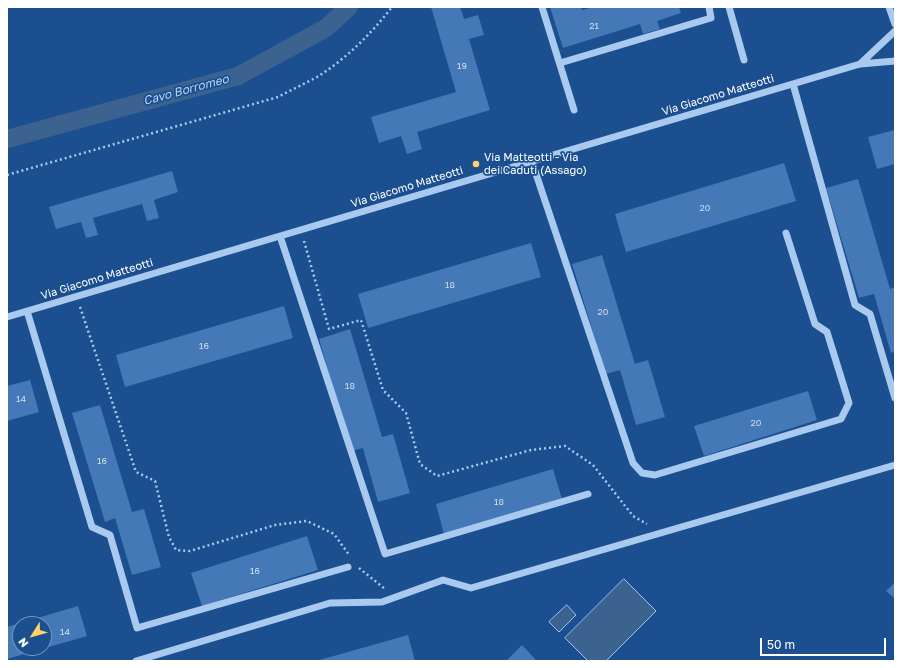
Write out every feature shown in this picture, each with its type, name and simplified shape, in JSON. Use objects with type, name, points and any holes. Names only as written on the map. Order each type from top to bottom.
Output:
[{"type":"street","points":[[542,7],[574,110]]},
{"type":"street","points":[[560,63],[711,18],[710,7]]},
{"type":"street","points":[[729,7],[744,60]]},
{"type":"street","points":[[889,7],[895,24]]},
{"type":"street","name":"Via Giacomo Matteotti","points":[[860,64],[895,31]]},
{"type":"street","name":"Via Giacomo Matteotti","points":[[7,317],[860,64],[895,61]]},
{"type":"street","points":[[793,84],[855,305],[870,314],[895,398]]},
{"type":"street","points":[[532,162],[633,463],[642,473],[655,475],[841,419],[849,403],[827,332],[815,324],[786,233]]},
{"type":"street","points":[[280,236],[385,554],[588,494]]},
{"type":"street","points":[[27,311],[92,527],[110,535],[137,628],[348,567]]},
{"type":"street","points":[[136,661],[330,603],[382,602],[443,580],[471,588],[895,465]]},
{"type":"path","points":[[7,174],[278,97],[317,77],[348,54],[379,23],[392,7]]},
{"type":"path","points":[[301,230],[329,329],[361,320],[384,390],[406,413],[420,464],[436,476],[531,450],[565,446],[593,465],[633,516],[661,533]]},
{"type":"path","points":[[77,296],[136,472],[155,481],[169,537],[176,550],[190,552],[275,525],[307,521],[334,534],[351,557]]},
{"type":"path","points":[[355,563],[383,589],[402,595]]},
{"type":"water","points":[[624,579],[656,611],[606,661],[588,661],[565,638]]},
{"type":"water","points":[[567,605],[576,615],[559,632],[549,622]]},
{"type":"building","points":[[431,7],[460,7],[464,19],[478,15],[484,35],[469,39],[490,110],[417,132],[422,149],[407,154],[401,136],[379,143],[371,117],[456,92]]},
{"type":"building","points":[[550,7],[581,7],[582,10],[593,7],[679,7],[681,13],[657,21],[660,29],[643,34],[640,24],[563,48]]},
{"type":"building","points":[[895,130],[895,164],[877,169],[868,137]]},
{"type":"building","points":[[784,163],[796,201],[626,252],[615,214]]},
{"type":"building","points":[[172,171],[178,192],[154,200],[159,218],[147,221],[142,204],[93,218],[98,235],[86,238],[81,222],[56,229],[49,207]]},
{"type":"building","points":[[858,179],[890,289],[895,287],[895,351],[891,353],[874,294],[859,298],[826,188]]},
{"type":"building","points":[[531,243],[541,277],[368,328],[358,294]]},
{"type":"building","points":[[602,255],[635,364],[648,360],[665,417],[636,425],[620,370],[606,374],[572,264]]},
{"type":"building","points":[[284,306],[293,338],[125,387],[116,355]]},
{"type":"building","points":[[350,329],[382,437],[393,434],[410,493],[378,502],[363,448],[351,451],[319,339]]},
{"type":"building","points":[[30,380],[39,412],[7,421],[7,386]]},
{"type":"building","points":[[808,391],[817,420],[704,456],[694,426]]},
{"type":"building","points":[[100,405],[132,512],[144,509],[161,567],[132,575],[115,518],[105,522],[72,413]]},
{"type":"building","points":[[553,469],[562,499],[444,534],[436,504]]},
{"type":"building","points":[[307,536],[318,570],[202,606],[191,573]]},
{"type":"building","points":[[895,582],[895,599],[886,591]]},
{"type":"building","points":[[78,606],[87,636],[52,646],[52,616],[44,616]]},
{"type":"building","points":[[12,626],[12,656],[17,656],[7,659],[7,627]]},
{"type":"building","points":[[408,635],[415,661],[316,661]]},
{"type":"building","points":[[522,645],[537,661],[506,661]]},
{"type":"waterway","name":"Cavo Borromeo","points":[[7,139],[238,76],[326,28],[349,7]]},
{"type":"place","name":"Via Matteotti - Via dei Caduti (Assago)","points":[[476,164]]}]
